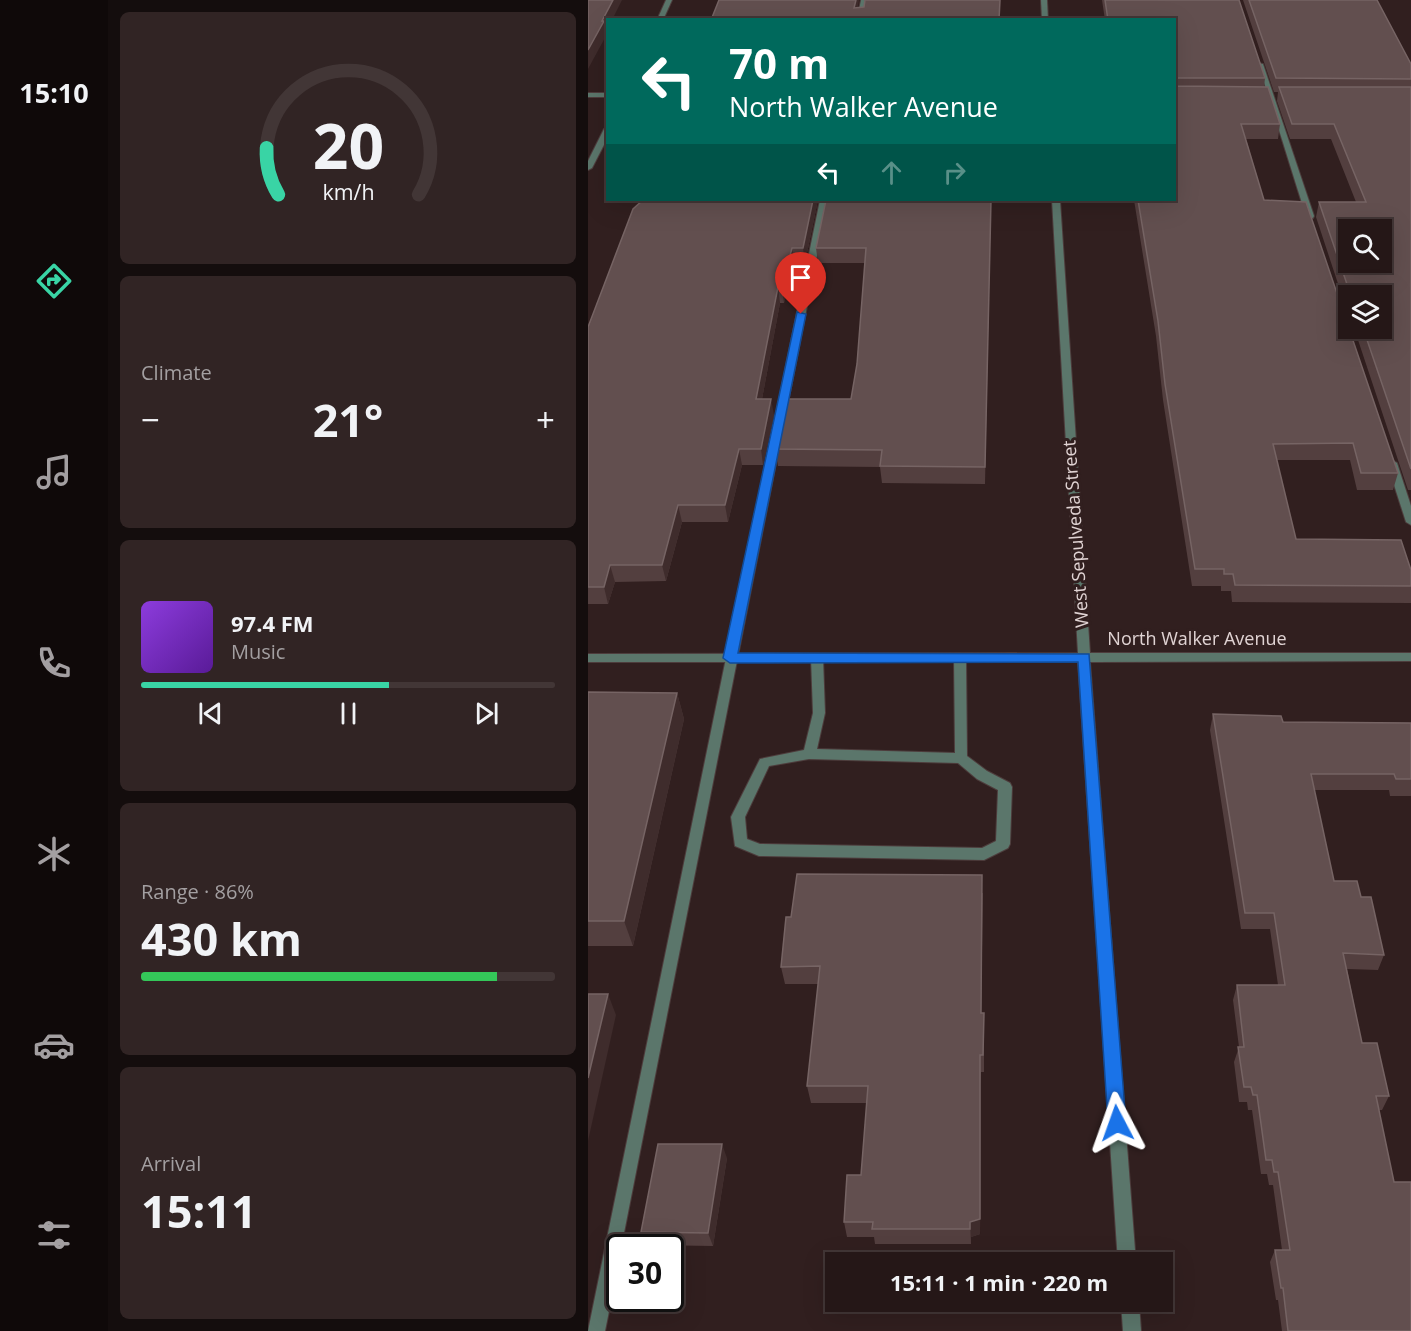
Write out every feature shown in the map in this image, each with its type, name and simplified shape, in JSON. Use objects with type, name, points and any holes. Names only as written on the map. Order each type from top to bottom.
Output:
[{"type":"street","points":[[661,18],[669,0]]},
{"type":"street","points":[[860,18],[864,0]]},
{"type":"street","points":[[1044,0],[1045,18]]},
{"type":"street","points":[[1256,54],[1315,231]]},
{"type":"street","points":[[588,95],[606,95]]},
{"type":"street","points":[[1260,96],[1282,97]]},
{"type":"street","points":[[588,168],[606,133]]},
{"type":"street","points":[[596,1331],[824,201]]},
{"type":"street","name":"West Sepulveda Street","points":[[1056,201],[1084,657],[1126,1252]]},
{"type":"street","points":[[1389,455],[1411,522]]},
{"type":"street","name":"North Walker Avenue","points":[[588,658],[1411,657]]},
{"type":"street","points":[[809,754],[819,713],[817,658]]},
{"type":"street","points":[[960,658],[960,758]]},
{"type":"street","points":[[809,754],[960,758],[982,775],[1005,787],[1003,844],[984,854],[759,850],[740,842],[738,817],[765,762],[809,754]]},
{"type":"street","points":[[1131,1312],[1132,1331]]},
{"type":"building","points":[[588,0],[613,0],[588,50]]},
{"type":"building","points":[[719,0],[856,0],[854,8],[864,7],[865,0],[1000,0],[999,18],[712,18]]},
{"type":"building","points":[[1105,0],[1239,0],[1265,78],[1176,78],[1176,18],[1108,18]]},
{"type":"building","points":[[1249,0],[1377,0],[1411,64],[1411,79],[1276,78]]},
{"type":"building","points":[[1176,86],[1268,87],[1280,124],[1241,124],[1264,200],[1306,202],[1338,296],[1338,339],[1353,339],[1398,473],[1361,473],[1353,443],[1273,444],[1296,539],[1401,540],[1411,570],[1411,586],[1235,585],[1233,574],[1224,574],[1224,569],[1195,569],[1165,384],[1158,321],[1138,201],[1176,201]]},
{"type":"building","points":[[1279,87],[1411,87],[1411,469],[1367,339],[1392,339],[1392,285],[1347,285],[1343,273],[1392,273],[1392,219],[1338,219],[1338,258],[1319,202],[1366,202],[1334,124],[1292,124]]},
{"type":"building","points":[[642,201],[813,201],[803,248],[792,248],[782,287],[778,287],[756,399],[771,399],[761,449],[739,449],[725,505],[678,505],[662,565],[610,565],[604,587],[588,587],[588,327],[633,209]]},
{"type":"building","points":[[826,201],[991,201],[985,467],[880,466],[882,450],[775,449],[786,399],[851,399],[857,364],[866,248],[816,248]]},
{"type":"building","points":[[588,692],[677,693],[624,921],[588,921]]},
{"type":"building","points":[[1213,714],[1281,716],[1283,722],[1411,723],[1411,779],[1396,779],[1394,774],[1311,774],[1334,881],[1357,881],[1361,897],[1371,897],[1384,955],[1343,953],[1362,1043],[1377,1043],[1389,1096],[1376,1096],[1394,1182],[1411,1182],[1411,1331],[1288,1331],[1283,1288],[1281,1288],[1275,1250],[1290,1250],[1278,1172],[1274,1172],[1272,1160],[1266,1160],[1257,1095],[1253,1095],[1251,1087],[1244,1087],[1238,1047],[1244,1047],[1237,985],[1285,985],[1274,913],[1245,913]]},
{"type":"building","points":[[797,874],[982,875],[981,1013],[984,1013],[983,1055],[980,1055],[980,1219],[970,1222],[970,1229],[872,1229],[873,1222],[844,1222],[847,1175],[861,1175],[868,1086],[807,1086],[820,966],[781,967],[786,917],[791,917]]},
{"type":"building","points":[[588,994],[608,994],[588,1078]]},
{"type":"building","points":[[658,1144],[722,1144],[708,1233],[641,1232]]},
{"type":"route","points":[[801,314],[730,658],[1084,657],[1117,1123]]}]
